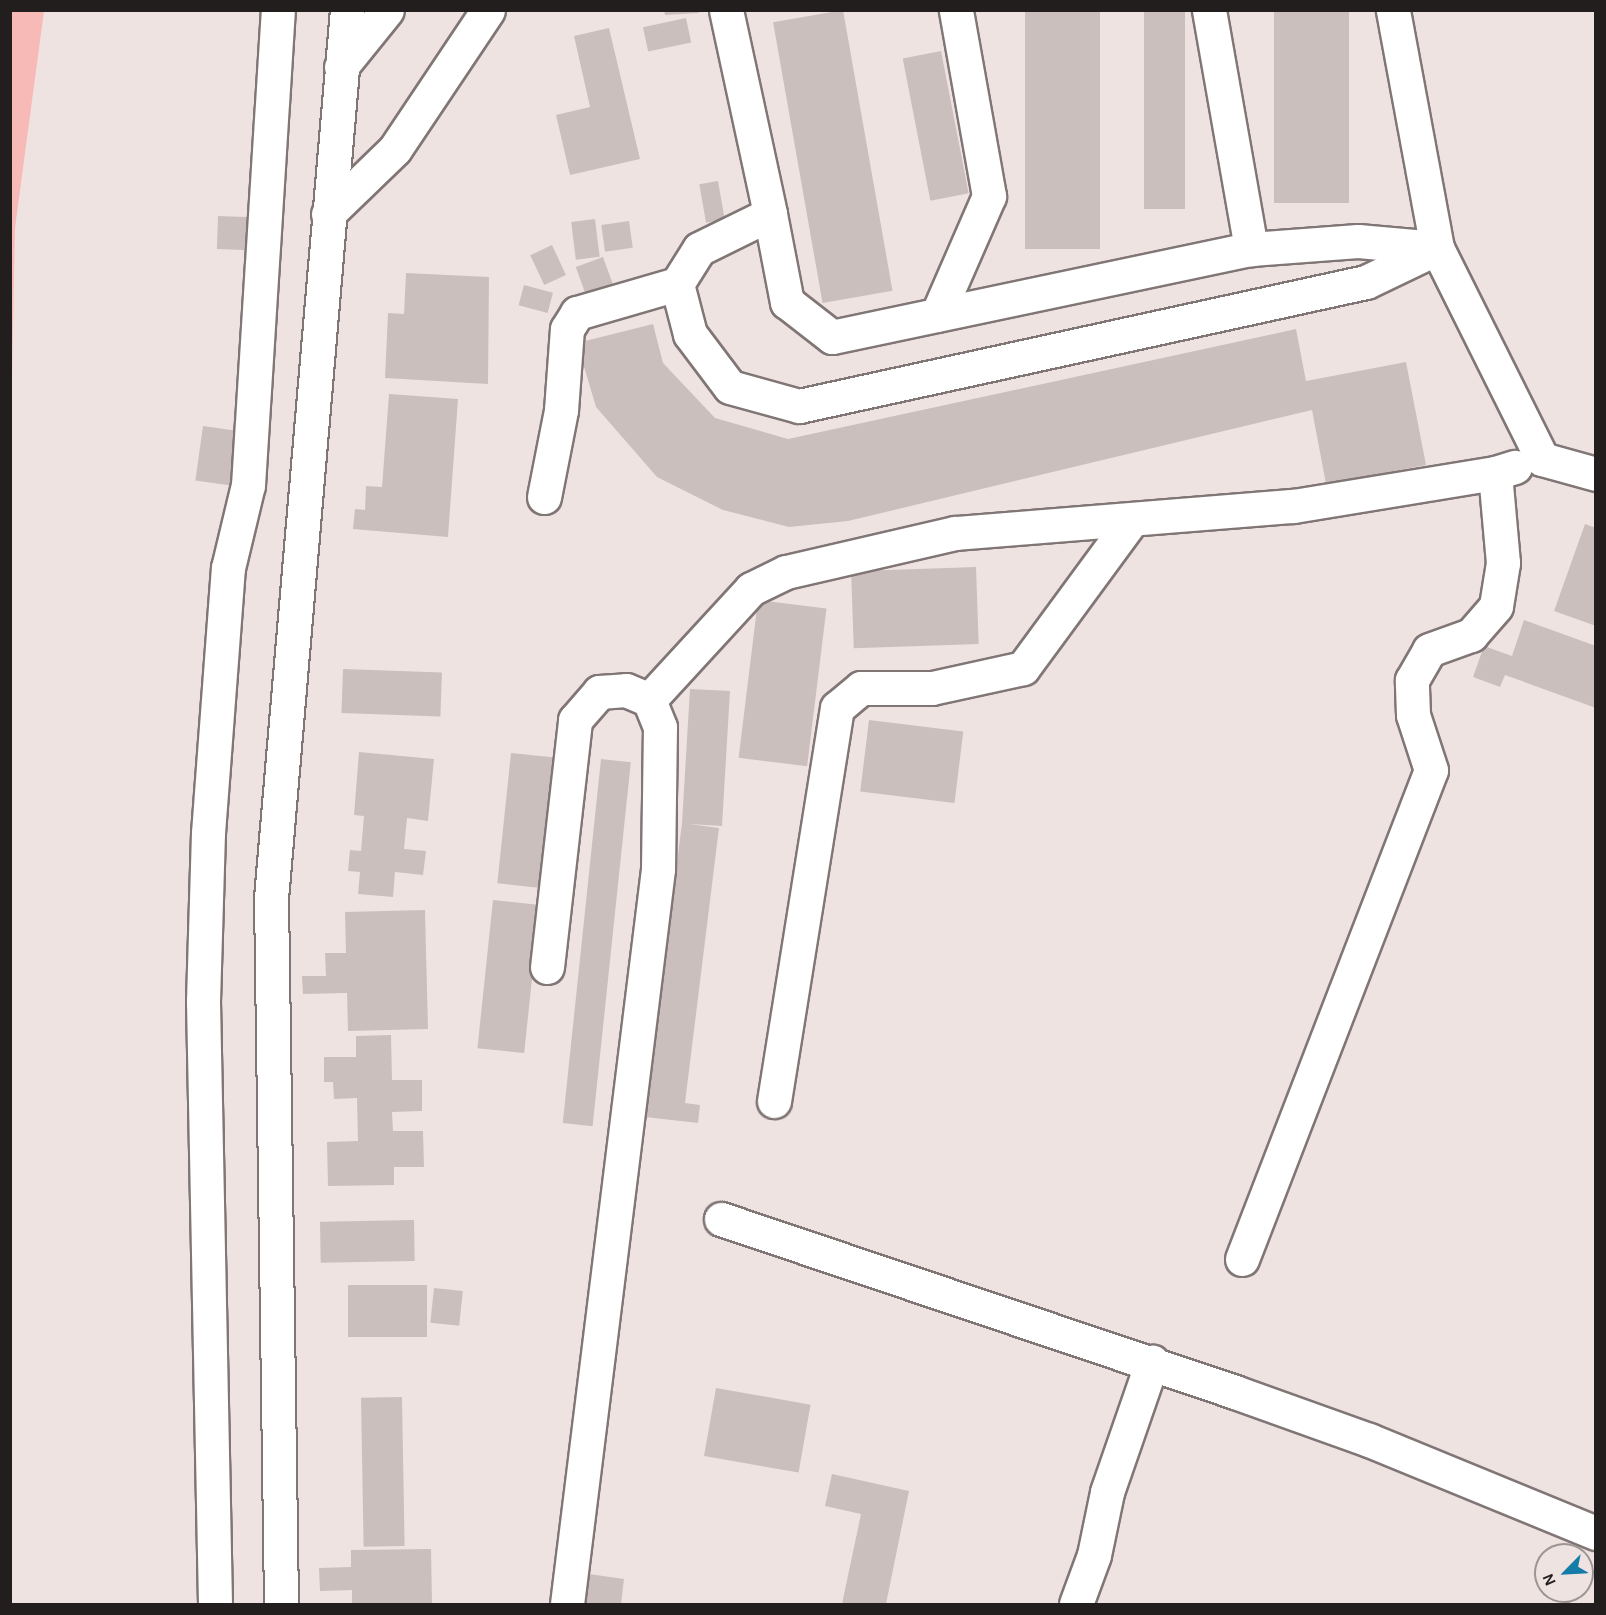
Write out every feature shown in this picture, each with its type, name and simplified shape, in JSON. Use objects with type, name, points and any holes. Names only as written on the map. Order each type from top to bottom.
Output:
[{"type":"street","points":[[215,1605],[203,1001],[208,833],[228,568],[248,485],[278,10]]},
{"type":"street","points":[[281,1605],[271,898],[347,10]]},
{"type":"street","points":[[341,67],[387,10]]},
{"type":"street","points":[[328,214],[395,149],[488,10]]},
{"type":"street","points":[[726,10],[787,302],[832,336],[1251,249],[1358,241],[1437,249]]},
{"type":"street","points":[[937,315],[989,196],[956,10]]},
{"type":"street","points":[[1209,10],[1251,249]]},
{"type":"street","points":[[1393,10],[1437,249],[1542,459]]},
{"type":"street","points":[[544,497],[561,410],[567,329],[578,313],[677,284],[699,249],[770,214]]},
{"type":"street","points":[[677,284],[690,334],[730,387],[799,406],[1366,282],[1437,249]]},
{"type":"street","points":[[650,700],[751,589],[786,572],[955,533],[1131,521],[1293,506],[1495,473],[1542,459],[1596,474]]},
{"type":"street","points":[[1242,1259],[1431,770],[1413,715],[1412,680],[1429,650],[1471,635],[1496,606],[1503,563],[1495,473]]},
{"type":"street","points":[[774,1101],[837,708],[861,688],[932,688],[1023,668],[1131,521]]},
{"type":"street","points":[[547,967],[575,720],[599,692],[626,690],[650,700],[660,727],[658,869],[567,1605]]},
{"type":"street","points":[[721,1219],[1152,1362],[1369,1440],[1596,1533]]},
{"type":"street","points":[[1076,1605],[1094,1555],[1107,1492],[1152,1362]]},
{"type":"shaded area","points":[[11,10],[44,11],[15,228],[11,428]]},
{"type":"building","points":[[664,10],[699,10],[699,13],[665,15]]},
{"type":"building","points":[[843,10],[892,291],[823,303],[773,22]]},
{"type":"building","points":[[1025,10],[1100,10],[1100,249],[1025,249]]},
{"type":"building","points":[[1144,10],[1185,10],[1185,209],[1144,209]]},
{"type":"building","points":[[1274,10],[1349,10],[1349,203],[1274,203]]},
{"type":"building","points":[[686,18],[691,42],[648,52],[643,27]]},
{"type":"building","points":[[609,28],[640,159],[570,175],[556,115],[590,107],[574,36]]},
{"type":"building","points":[[941,51],[969,193],[930,201],[903,58]]},
{"type":"building","points":[[718,181],[725,219],[706,223],[699,184]]},
{"type":"building","points":[[218,216],[253,217],[252,250],[217,249]]},
{"type":"building","points":[[595,219],[600,257],[576,260],[571,222]]},
{"type":"building","points":[[629,221],[633,248],[605,252],[601,225]]},
{"type":"building","points":[[552,245],[566,275],[544,285],[530,255]]},
{"type":"building","points":[[603,257],[613,284],[586,294],[576,267]]},
{"type":"building","points":[[406,273],[489,277],[488,384],[385,378],[388,313],[404,314]]},
{"type":"building","points":[[524,285],[553,293],[548,313],[519,305]]},
{"type":"building","points":[[653,324],[663,363],[715,418],[788,439],[1296,329],[1306,381],[1406,362],[1426,465],[1326,484],[1312,410],[848,521],[789,527],[723,510],[657,477],[596,407],[577,343]]},
{"type":"building","points":[[389,394],[458,399],[448,537],[353,529],[355,509],[365,510],[366,486],[382,487]]},
{"type":"building","points":[[203,426],[244,432],[236,486],[195,480]]},
{"type":"building","points":[[1585,524],[1596,528],[1596,626],[1554,611]]},
{"type":"building","points":[[976,567],[979,644],[854,648],[851,571]]},
{"type":"building","points":[[758,600],[826,608],[807,766],[739,758]]},
{"type":"building","points":[[1524,620],[1596,646],[1596,708],[1505,675],[1500,687],[1473,677],[1484,646],[1512,656]]},
{"type":"building","points":[[343,669],[442,672],[440,716],[341,713]]},
{"type":"building","points":[[690,689],[730,691],[722,826],[689,824],[719,828],[685,1103],[700,1105],[698,1123],[645,1117],[682,823]]},
{"type":"building","points":[[869,720],[963,732],[955,803],[860,791]]},
{"type":"building","points":[[359,752],[434,759],[428,821],[407,818],[404,849],[426,851],[423,875],[395,872],[393,897],[358,894],[360,872],[348,871],[350,850],[361,851],[364,816],[354,815]]},
{"type":"building","points":[[511,753],[555,758],[541,888],[497,883]]},
{"type":"building","points":[[601,759],[631,762],[593,1126],[563,1123]]},
{"type":"building","points":[[493,900],[540,905],[524,1053],[477,1048]]},
{"type":"building","points":[[425,910],[428,1029],[348,1031],[347,993],[303,994],[302,976],[326,976],[325,953],[346,953],[345,912]]},
{"type":"building","points":[[391,1035],[392,1080],[422,1080],[422,1111],[392,1112],[393,1131],[423,1131],[424,1167],[394,1167],[394,1185],[328,1186],[327,1142],[358,1141],[357,1098],[334,1099],[333,1082],[324,1082],[324,1057],[356,1057],[356,1036]]},
{"type":"building","points":[[414,1220],[415,1261],[321,1263],[320,1222]]},
{"type":"building","points":[[348,1285],[427,1285],[427,1337],[348,1337]]},
{"type":"building","points":[[434,1288],[463,1291],[459,1326],[430,1323]]},
{"type":"building","points":[[716,1388],[811,1405],[799,1473],[704,1456]]},
{"type":"building","points":[[402,1397],[405,1546],[364,1547],[361,1398]]},
{"type":"building","points":[[832,1474],[909,1491],[886,1604],[842,1604],[861,1514],[825,1506]]},
{"type":"building","points":[[431,1549],[432,1604],[352,1604],[352,1590],[320,1591],[319,1568],[351,1567],[351,1550]]},
{"type":"building","points":[[589,1574],[624,1579],[621,1604],[585,1604]]}]
